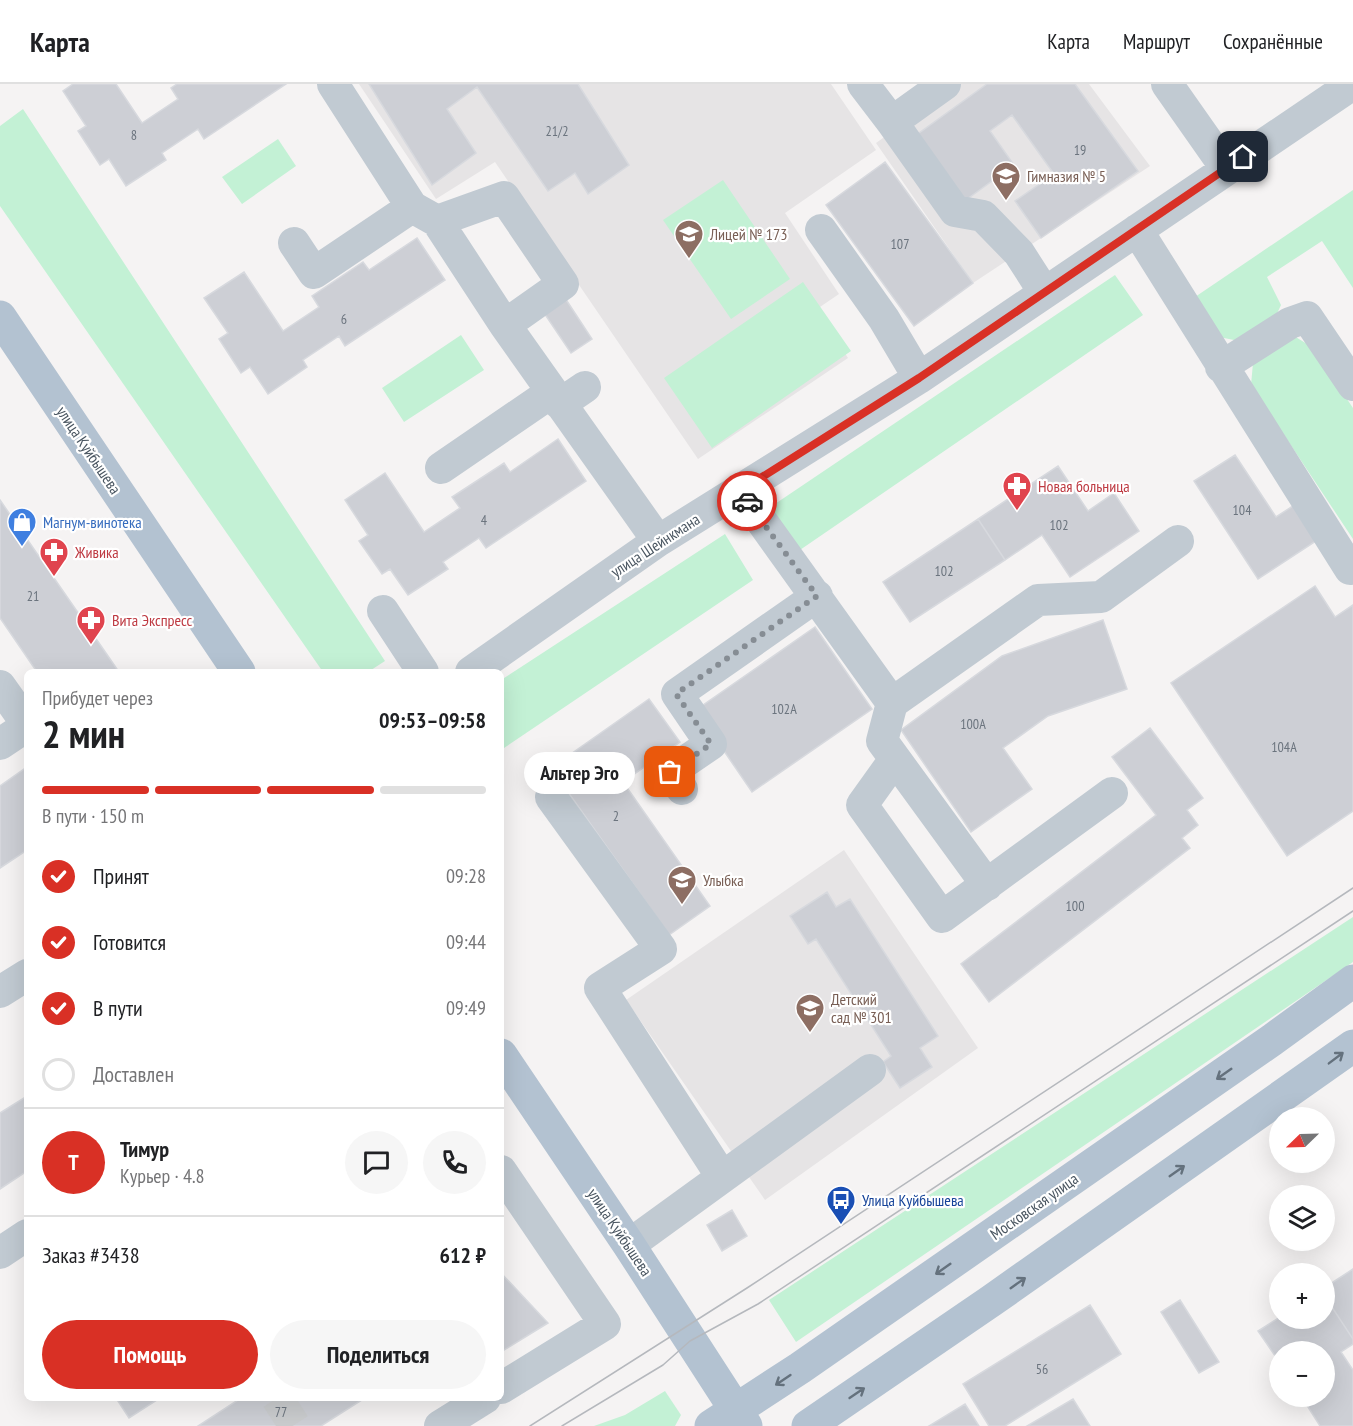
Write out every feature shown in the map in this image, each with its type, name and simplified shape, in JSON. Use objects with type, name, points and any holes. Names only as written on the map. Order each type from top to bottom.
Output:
[{"type":"main road","name":"улица Куйбышева","points":[[0,317],[237,669]]},
{"type":"main road","name":"Московская улица","points":[[731,1421],[1353,981]]},
{"type":"main road","points":[[808,1426],[1029,1275],[1353,1046]]},
{"type":"main road","name":"улица Куйбышева","points":[[505,1070],[629,1245],[731,1421]]},
{"type":"street","points":[[333,84],[505,325],[566,394],[658,541]]},
{"type":"street","points":[[863,84],[955,211],[983,216],[1019,253],[1044,292]]},
{"type":"street","points":[[892,122],[945,84]]},
{"type":"street","points":[[1167,84],[1226,168]]},
{"type":"street","name":"улица Шейнкмана","points":[[475,669],[658,541],[919,378],[1353,84]]},
{"type":"street","points":[[294,243],[314,273],[424,214],[504,197],[563,284],[505,325]]},
{"type":"street","points":[[1137,230],[1350,569]]},
{"type":"street","points":[[821,231],[884,320],[919,378]]},
{"type":"street","points":[[1221,367],[1290,322],[1306,317],[1353,385]]},
{"type":"street","points":[[441,468],[566,394]]},
{"type":"street","points":[[740,491],[892,703]]},
{"type":"street","points":[[987,885],[882,741],[892,703],[1038,600],[1101,597],[1178,541]]},
{"type":"street","points":[[682,789],[670,772],[711,744],[676,694],[817,596]]},
{"type":"street","points":[[382,611],[421,669]]},
{"type":"street","points":[[0,686],[18,738]]},
{"type":"street","points":[[895,759],[862,805],[942,917],[1112,794]]},
{"type":"street","points":[[551,797],[660,949],[600,988],[722,1177]]},
{"type":"street","points":[[0,992],[24,977]]},
{"type":"street","points":[[629,1245],[870,1070]]},
{"type":"street","points":[[504,1175],[605,1324],[504,1386]]},
{"type":"street","points":[[0,1253],[24,1237]]},
{"type":"street","points":[[440,1426],[480,1401]]},
{"type":"shaded area","name":"Лицей № 173","points":[[359,84],[831,84],[876,150],[785,213],[839,294],[817,309],[848,358],[698,459],[495,162],[436,199]]},
{"type":"shaded area","name":"Гимназия № 5","points":[[958,84],[1089,84],[1150,166],[973,283],[876,143]]},
{"type":"shaded area","name":"Детский сад № 301","points":[[844,850],[978,1048],[765,1200],[626,1000]]},
{"type":"green space","points":[[23,109],[385,661],[373,669],[321,669],[0,206],[0,126]]},
{"type":"green space","points":[[278,139],[296,166],[242,204],[222,177]]},
{"type":"green space","points":[[723,180],[790,279],[731,319],[663,220]]},
{"type":"green space","points":[[1353,190],[1353,288],[1322,241],[1267,277],[1281,305],[1274,320],[1239,341],[1219,337],[1195,297]]},
{"type":"green space","points":[[1115,275],[1143,315],[797,552],[766,510]]},
{"type":"green space","points":[[803,282],[851,351],[712,448],[664,378]]},
{"type":"green space","points":[[461,335],[484,370],[404,422],[382,388]]},
{"type":"green space","points":[[1294,336],[1312,347],[1353,408],[1353,539],[1251,385],[1253,363]]},
{"type":"green space","points":[[725,534],[753,580],[504,748],[504,678]]},
{"type":"green space","points":[[1353,917],[1353,962],[796,1342],[769,1300]]},
{"type":"green space","points":[[665,1391],[681,1415],[675,1426],[594,1426],[625,1415]]},
{"type":"building","points":[[73,84],[116,84],[142,123],[178,99],[171,88],[177,84],[286,84],[204,139],[198,129],[162,153],[166,160],[126,186],[109,159],[100,165],[78,131],[86,126],[63,91]]},
{"type":"building","points":[[369,84],[578,84],[629,165],[588,194],[575,173],[548,191],[477,87],[447,109],[476,153],[432,185]]},
{"type":"building","points":[[987,84],[1075,84],[1138,171],[1041,238],[1015,201],[1054,174],[1012,115],[990,131],[1014,165],[963,202],[915,136]]},
{"type":"building","points":[[885,162],[973,283],[914,326],[826,205]]},
{"type":"building","points":[[417,238],[445,280],[345,346],[339,336],[303,360],[307,367],[268,394],[250,367],[241,373],[219,339],[228,333],[204,298],[244,272],[283,331],[319,307],[312,296],[363,262],[369,270]]},
{"type":"building","points":[[565,298],[592,339],[571,353],[544,313]]},
{"type":"building","points":[[558,439],[586,481],[486,548],[479,538],[443,562],[448,569],[408,595],[390,569],[382,574],[359,541],[368,535],[345,500],[385,473],[424,532],[460,508],[452,497],[504,463],[510,472]]},
{"type":"building","points":[[1235,455],[1276,517],[1299,502],[1322,537],[1258,579],[1194,481]]},
{"type":"building","points":[[1058,466],[1088,511],[1114,493],[1139,531],[1070,577],[1042,535],[1005,560],[978,519]]},
{"type":"building","points":[[0,500],[117,669],[35,669],[0,618]]},
{"type":"building","points":[[978,519],[1005,560],[910,622],[883,582]]},
{"type":"building","points":[[1315,586],[1335,617],[1353,605],[1353,811],[1287,856],[1171,683]]},
{"type":"building","points":[[1103,620],[1127,689],[1048,716],[1003,748],[1032,789],[971,832],[901,730],[1002,656]]},
{"type":"building","points":[[815,627],[872,709],[752,792],[696,710]]},
{"type":"building","points":[[649,699],[680,742],[623,782],[710,906],[669,935],[551,768]]},
{"type":"building","points":[[1150,728],[1203,798],[1187,810],[1198,825],[1182,838],[1190,848],[989,1002],[961,964],[1156,815],[1112,757]]},
{"type":"building","points":[[24,769],[24,852],[0,868],[0,786]]},
{"type":"building","points":[[827,892],[836,907],[850,899],[938,1036],[920,1048],[932,1067],[900,1088],[883,1062],[891,1056],[816,939],[808,944],[790,916]]},
{"type":"building","points":[[24,1098],[24,1173],[0,1189],[0,1113]]},
{"type":"building","points":[[732,1210],[747,1236],[722,1251],[707,1225]]},
{"type":"building","points":[[1353,1269],[1353,1339],[1335,1312],[1335,1281]]},
{"type":"building","points":[[504,1276],[548,1323],[504,1350]]},
{"type":"building","points":[[1180,1300],[1219,1362],[1199,1373],[1161,1312]]},
{"type":"building","points":[[1090,1305],[1121,1354],[1005,1426],[989,1426],[963,1384]]},
{"type":"building","points":[[1335,1312],[1353,1339],[1353,1344],[1341,1352],[1353,1370],[1353,1426],[1320,1426],[1308,1407],[1335,1407],[1335,1341],[1269,1341],[1269,1347],[1258,1331],[1269,1324],[1269,1329],[1335,1329]]},
{"type":"building","points":[[1073,1399],[1090,1426],[1027,1426]]},
{"type":"building","points":[[118,1401],[155,1401],[129,1418]]},
{"type":"building","points":[[236,1401],[360,1401],[321,1426],[198,1426]]},
{"type":"building","points":[[965,1404],[979,1426],[929,1426]]},
{"type":"tunnel","points":[[279,1401],[295,1426]]},
{"type":"tram line","points":[[530,1426],[747,1288],[1353,888]]},
{"type":"tram line","points":[[562,1426],[663,1365],[690,1341],[758,1304],[1353,911]]},
{"type":"way so far","points":[[670,772],[711,744],[676,694],[817,596],[747,501]]},
{"type":"place","name":"Гимназия № 5","points":[[1006,202]]},
{"type":"place","name":"Лицей № 173","points":[[689,260]]},
{"type":"place","name":"Новая больница","points":[[1017,512]]},
{"type":"place","name":"Магнум-винотека","points":[[22,548]]},
{"type":"place","name":"Живика","points":[[54,578]]},
{"type":"place","name":"Вита Экспресс","points":[[91,646]]},
{"type":"place","name":"Альтер Эго","points":[[670,772]]},
{"type":"place","name":"Улыбка","points":[[682,906]]},
{"type":"place","name":"Детский сад № 301","points":[[810,1034]]},
{"type":"place","name":"Улица Куйбышева","points":[[841,1226]]},
{"type":"route","points":[[747,501],[740,491],[919,378],[1243,157]]}]
